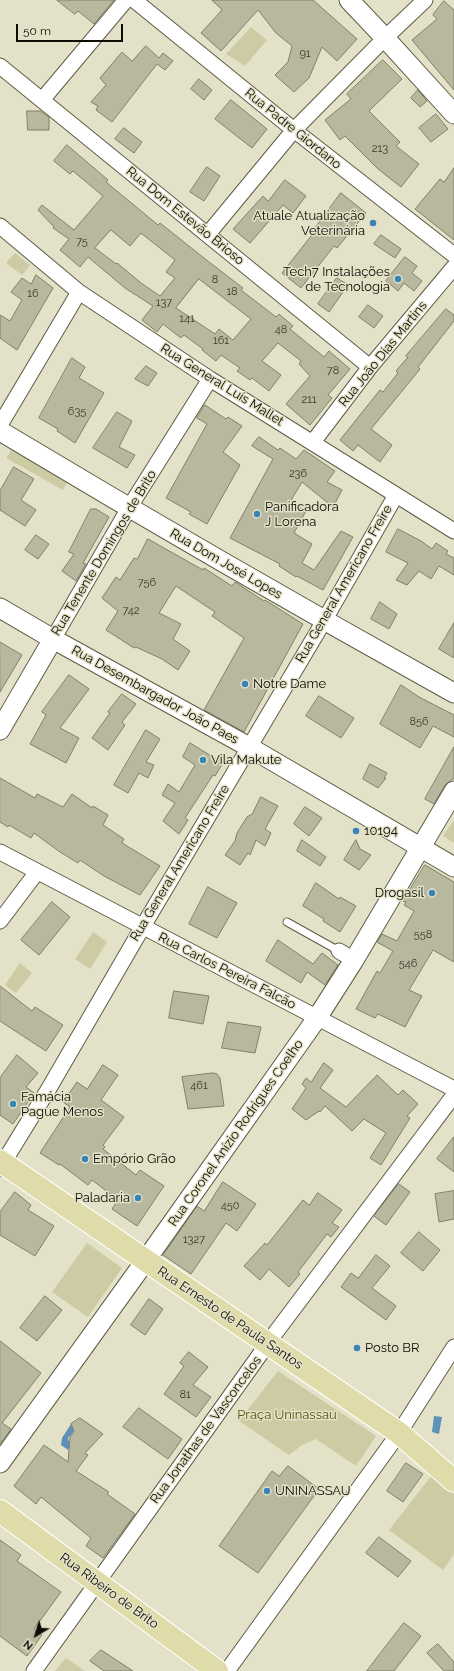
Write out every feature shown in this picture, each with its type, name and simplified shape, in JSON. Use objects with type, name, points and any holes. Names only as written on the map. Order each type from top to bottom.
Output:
[{"type":"main road","name":"Rua Ernesto de Paula Santos","points":[[1,1164],[146,1260],[399,1433],[454,1481]]},
{"type":"main road","name":"Rua Ribeiro de Brito","points":[[0,1511],[218,1671]]},
{"type":"street","points":[[42,100],[126,0]]},
{"type":"street","name":"Rua Padre Giordano","points":[[134,0],[294,130],[454,256]]},
{"type":"street","points":[[349,0],[454,114]]},
{"type":"street","points":[[208,234],[294,130],[385,38],[425,0]]},
{"type":"street","name":"Rua Dom Estevão Brioso","points":[[0,66],[370,367]]},
{"type":"street","name":"Rua General Luís Mallet","points":[[0,226],[79,292],[210,378],[396,495],[453,529]]},
{"type":"street","name":"Rua João Dias Martins","points":[[313,442],[370,367],[454,267]]},
{"type":"street","points":[[0,425],[79,292]]},
{"type":"street","name":"Rua Tenente Domingos de Brito","points":[[0,730],[130,508],[210,378]]},
{"type":"street","name":"Rua Dom José Lopes","points":[[0,431],[324,621],[454,693]]},
{"type":"street","name":"Rua General Americano Freire","points":[[1,1164],[48,1090],[324,621],[396,495]]},
{"type":"street","name":"Rua Desembargador João Paes","points":[[0,608],[53,639],[249,747],[454,867]]},
{"type":"street","name":"Rua Coronel Anízio Rodrigues Coelho","points":[[0,1463],[317,1018],[346,956],[420,848],[454,791]]},
{"type":"street","name":"Rua Carlos Pereira Falcão","points":[[0,852],[142,928],[454,1089]]},
{"type":"street","points":[[0,921],[37,872]]},
{"type":"street","name":"Rua Jonathas de Vasconcelos","points":[[34,1671],[96,1582],[268,1344],[454,1095]]},
{"type":"street","points":[[227,1671],[399,1433],[454,1347]]},
{"type":"lane","points":[[287,922],[346,956]]},
{"type":"green space","points":[[251,27],[267,40],[245,66],[226,54]]},
{"type":"green space","points":[[15,253],[30,265],[22,275],[6,263]]},
{"type":"green space","points":[[12,449],[68,481],[63,490],[6,458]]},
{"type":"green space","points":[[454,820],[454,843],[443,836]]},
{"type":"green space","points":[[93,932],[107,942],[90,969],[75,959]]},
{"type":"green space","points":[[20,963],[32,973],[16,993],[5,985]]},
{"type":"green space","points":[[87,1243],[122,1268],[88,1317],[52,1292]]},
{"type":"green space","name":"Praça Uninassau","points":[[278,1371],[376,1436],[356,1466],[316,1439],[302,1445],[289,1455],[239,1421]]},
{"type":"green space","points":[[432,1475],[454,1490],[454,1554],[443,1570],[389,1530]]},
{"type":"green space","points":[[66,1658],[85,1671],[55,1671]]},
{"type":"water","points":[[434,1416],[442,1417],[439,1434],[432,1432]]},
{"type":"water","points":[[71,1424],[74,1431],[68,1438],[70,1446],[68,1450],[61,1445],[62,1438]]},
{"type":"building","points":[[57,0],[114,0],[94,24],[78,11],[75,14]]},
{"type":"building","points":[[212,0],[313,0],[357,39],[337,61],[322,47],[309,78],[294,92],[275,75],[288,62],[292,46],[276,33],[258,10],[221,51],[201,33],[222,10]]},
{"type":"building","points":[[444,1],[454,10],[454,90],[412,40],[437,19],[433,15]]},
{"type":"building","points":[[146,46],[159,58],[163,53],[173,61],[165,70],[157,64],[112,122],[96,110],[98,106],[91,102],[106,85],[100,78],[122,52],[132,61]]},
{"type":"building","points":[[383,60],[402,79],[369,111],[400,142],[396,146],[419,164],[401,187],[378,169],[345,136],[340,140],[325,120],[351,99],[347,94]]},
{"type":"building","points":[[199,79],[212,90],[204,100],[191,89]]},
{"type":"building","points":[[418,90],[427,101],[420,107],[411,98]]},
{"type":"building","points":[[231,100],[267,129],[252,148],[215,119]]},
{"type":"building","points":[[27,111],[40,111],[49,117],[49,130],[28,130]]},
{"type":"building","points":[[436,114],[448,129],[431,142],[419,128]]},
{"type":"building","points":[[124,128],[142,142],[134,153],[115,139]]},
{"type":"building","points":[[67,145],[108,180],[106,182],[158,225],[160,223],[243,288],[241,290],[276,317],[279,314],[293,326],[290,329],[324,357],[329,351],[350,369],[328,395],[332,398],[310,425],[286,404],[310,376],[299,364],[301,361],[278,343],[262,361],[281,375],[269,391],[252,378],[250,380],[237,371],[240,368],[221,355],[216,361],[184,335],[181,338],[163,324],[157,332],[142,320],[153,306],[125,288],[88,257],[80,267],[60,250],[69,239],[53,228],[54,227],[38,210],[42,205],[74,230],[103,196],[73,171],[70,174],[54,161]],"holes":[[[111,230],[130,246],[141,233],[175,260],[166,272],[175,278],[160,296],[95,248]],[[199,279],[251,319],[233,340],[219,329],[215,334],[176,308]]]},
{"type":"building","points":[[207,167],[220,176],[204,201],[190,192]]},
{"type":"building","points":[[454,168],[454,240],[415,209],[440,179],[444,182]]},
{"type":"building","points":[[285,180],[306,196],[293,213],[283,205],[250,243],[233,229],[263,196],[268,201]]},
{"type":"building","points":[[341,193],[366,213],[337,248],[334,246],[301,288],[282,273],[315,231],[313,231]]},
{"type":"building","points":[[381,235],[401,249],[395,258],[374,244]]},
{"type":"building","points":[[405,257],[417,266],[412,273],[422,281],[414,291],[404,283],[398,291],[386,281]]},
{"type":"building","points":[[36,275],[53,288],[17,350],[0,338],[0,315],[10,321],[22,300],[11,292],[22,278],[31,284]]},
{"type":"building","points":[[337,278],[348,285],[329,312],[318,304]]},
{"type":"building","points":[[368,305],[383,316],[374,328],[359,317]]},
{"type":"building","points":[[446,309],[454,315],[454,321],[418,367],[420,369],[371,429],[392,445],[380,462],[358,445],[353,451],[340,440],[380,390],[383,392],[398,373],[396,371],[408,357],[406,356]]},
{"type":"building","points":[[72,358],[85,367],[79,378],[104,393],[75,443],[57,431],[58,429],[39,418]]},
{"type":"building","points":[[146,366],[157,373],[148,386],[135,379]]},
{"type":"building","points":[[205,405],[226,419],[228,417],[242,426],[223,452],[240,465],[207,524],[189,514],[191,512],[166,498],[207,424],[197,418]]},
{"type":"building","points":[[117,412],[132,421],[119,447],[135,455],[127,468],[93,448]]},
{"type":"building","points":[[259,437],[278,450],[280,448],[296,459],[304,450],[335,471],[327,482],[342,490],[333,507],[302,482],[290,502],[306,511],[294,533],[312,544],[302,563],[314,570],[341,531],[353,537],[323,590],[297,576],[296,577],[279,566],[280,564],[230,538],[273,459],[252,446]]},
{"type":"building","points":[[14,467],[34,479],[21,500],[36,510],[25,526],[0,510],[0,491]]},
{"type":"building","points":[[91,509],[96,509],[109,517],[83,563],[86,564],[76,581],[62,571],[74,554],[69,552]]},
{"type":"building","points":[[398,529],[421,541],[432,549],[436,543],[448,551],[446,554],[454,558],[454,575],[439,566],[431,579],[419,571],[407,585],[396,580],[408,563],[386,552]]},
{"type":"building","points":[[36,535],[49,544],[38,559],[25,550]]},
{"type":"building","points":[[148,539],[203,570],[204,568],[232,586],[235,582],[303,624],[244,732],[204,710],[244,638],[212,616],[215,612],[176,586],[159,613],[181,624],[173,639],[190,651],[178,670],[162,659],[136,647],[134,648],[106,630],[118,611],[102,598],[116,577],[120,580],[134,558],[137,559]]},
{"type":"building","points":[[380,602],[397,614],[389,629],[371,619]]},
{"type":"building","points":[[454,623],[454,658],[439,649]]},
{"type":"building","points":[[0,642],[22,655],[0,692]]},
{"type":"building","points":[[69,675],[89,689],[60,728],[79,738],[66,763],[30,744],[46,715],[42,712]]},
{"type":"building","points":[[401,685],[419,697],[454,715],[454,737],[433,726],[420,748],[380,724]]},
{"type":"building","points":[[122,694],[136,704],[122,722],[125,725],[108,750],[92,738],[110,713],[108,712]]},
{"type":"building","points":[[319,696],[354,718],[341,738],[306,716]]},
{"type":"building","points":[[146,730],[160,739],[146,762],[154,765],[148,778],[139,773],[128,793],[114,785]]},
{"type":"building","points":[[190,743],[223,763],[215,776],[213,775],[185,818],[188,820],[179,834],[163,821],[175,803],[162,795],[168,784],[179,792],[195,765],[183,757]]},
{"type":"building","points":[[454,747],[454,778],[445,785],[434,804],[425,799]]},
{"type":"building","points":[[370,764],[387,773],[384,778],[386,778],[378,788],[363,779]]},
{"type":"building","points":[[0,778],[35,798],[37,794],[63,807],[72,794],[92,808],[93,806],[108,815],[103,825],[124,839],[122,843],[160,866],[140,895],[104,876],[80,860],[78,863],[34,833],[31,838],[9,825],[8,827],[0,822]]},
{"type":"building","points":[[261,797],[278,806],[265,829],[271,833],[265,846],[256,840],[250,855],[248,853],[240,865],[225,855],[235,841],[237,833],[247,817],[252,814]]},
{"type":"building","points":[[305,807],[322,818],[309,836],[294,824]]},
{"type":"building","points":[[302,840],[326,857],[320,866],[297,851]]},
{"type":"building","points":[[356,840],[360,849],[371,855],[359,870],[344,860]]},
{"type":"building","points":[[425,865],[454,882],[454,962],[433,950],[409,990],[422,996],[405,1027],[378,1014],[375,1018],[356,1009],[377,971],[380,973],[393,951],[377,942],[382,934],[397,941],[414,911],[404,905],[406,902],[403,901]]},
{"type":"building","points":[[316,883],[339,899],[340,897],[356,906],[340,932],[323,921],[324,919],[303,906]]},
{"type":"building","points":[[208,887],[237,903],[217,938],[189,924]]},
{"type":"building","points":[[52,902],[70,917],[39,955],[21,940]]},
{"type":"building","points":[[278,940],[313,964],[322,953],[338,965],[325,985],[307,972],[301,983],[266,961]]},
{"type":"building","points":[[0,986],[32,1011],[35,1007],[63,1025],[46,1051],[0,1021]]},
{"type":"building","points":[[174,991],[209,996],[203,1024],[169,1018]]},
{"type":"building","points":[[228,1022],[261,1027],[255,1053],[222,1048]]},
{"type":"building","name":"Famácia Pague Menos","points":[[17,1055],[38,1073],[26,1087],[34,1093],[13,1124],[0,1115],[0,1078]]},
{"type":"building","points":[[324,1063],[333,1070],[320,1088],[346,1107],[377,1075],[398,1095],[403,1090],[418,1104],[407,1116],[410,1118],[381,1165],[370,1158],[386,1133],[364,1119],[352,1131],[325,1106],[320,1112],[319,1111],[306,1120],[292,1109],[306,1088],[302,1084],[306,1078],[311,1082]]},
{"type":"building","points":[[103,1065],[118,1075],[101,1100],[124,1117],[103,1145],[105,1147],[103,1149],[136,1175],[140,1170],[164,1186],[137,1226],[112,1209],[118,1200],[92,1180],[88,1185],[60,1164],[59,1165],[40,1153],[70,1107],[63,1102],[77,1082],[87,1089]]},
{"type":"building","points":[[213,1073],[217,1074],[220,1078],[224,1106],[188,1109],[182,1077]]},
{"type":"building","points":[[454,1137],[454,1172],[437,1159]]},
{"type":"building","points":[[223,1182],[256,1204],[237,1231],[226,1223],[191,1274],[163,1255],[197,1206],[204,1211]]},
{"type":"building","points":[[399,1184],[410,1192],[386,1225],[374,1216]]},
{"type":"building","points":[[454,1191],[454,1219],[439,1222],[435,1194]]},
{"type":"building","points":[[15,1192],[31,1205],[28,1210],[54,1226],[35,1256],[0,1235],[0,1212]]},
{"type":"building","points":[[318,1193],[342,1210],[332,1223],[339,1227],[331,1237],[327,1234],[298,1272],[300,1274],[289,1287],[269,1269],[260,1280],[244,1266],[265,1243],[267,1245],[303,1200],[309,1205]]},
{"type":"building","points":[[419,1232],[440,1250],[423,1271],[401,1253]]},
{"type":"building","points":[[376,1255],[390,1266],[372,1288],[396,1306],[386,1320],[341,1287],[351,1273],[358,1278]]},
{"type":"building","points":[[45,1296],[62,1310],[37,1341],[20,1328]]},
{"type":"building","points":[[149,1299],[163,1309],[145,1335],[131,1325]]},
{"type":"building","points":[[0,1341],[41,1373],[2,1423],[11,1429],[0,1444]]},
{"type":"building","points":[[189,1352],[208,1367],[193,1385],[211,1397],[196,1417],[164,1394],[184,1366],[180,1363]]},
{"type":"building","points":[[139,1408],[182,1439],[168,1459],[123,1427]]},
{"type":"building","points":[[80,1418],[103,1434],[85,1453],[88,1455],[76,1471],[109,1492],[107,1494],[135,1514],[103,1558],[86,1546],[91,1538],[41,1497],[36,1504],[14,1486],[44,1445],[68,1462],[70,1437],[74,1431],[71,1424]]},
{"type":"building","points":[[406,1463],[423,1474],[403,1502],[387,1491]]},
{"type":"building","points":[[288,1466],[319,1489],[258,1573],[219,1546],[272,1471],[279,1476]]},
{"type":"building","points":[[379,1537],[411,1561],[398,1577],[366,1553]]},
{"type":"building","points":[[0,1540],[21,1555],[17,1561],[61,1592],[34,1629],[42,1635],[27,1656],[0,1636]]},
{"type":"building","points":[[404,1623],[421,1636],[394,1671],[367,1671]]},
{"type":"building","points":[[438,1644],[454,1662],[454,1671],[444,1671],[427,1653]]},
{"type":"building","points":[[101,1650],[133,1671],[104,1671],[90,1661]]},
{"type":"place","name":"Atuale Atualização Veterinária","points":[[373,223]]},
{"type":"place","name":"Tech7 Instalações de Tecnologia","points":[[398,279]]},
{"type":"place","name":"Panificadora J Lorena","points":[[257,514]]},
{"type":"place","name":"Notre Dame","points":[[245,684]]},
{"type":"place","name":"Vila Makute","points":[[203,760]]},
{"type":"place","name":"10194","points":[[356,831]]},
{"type":"place","name":"Drogasil","points":[[432,893]]},
{"type":"place","name":"Famácia Pague Menos","points":[[13,1104]]},
{"type":"place","name":"Empório Grão","points":[[85,1159]]},
{"type":"place","name":"Paladaria","points":[[138,1198]]},
{"type":"place","name":"Posto BR","points":[[357,1348]]},
{"type":"place","name":"UNINASSAU","points":[[267,1491]]}]
